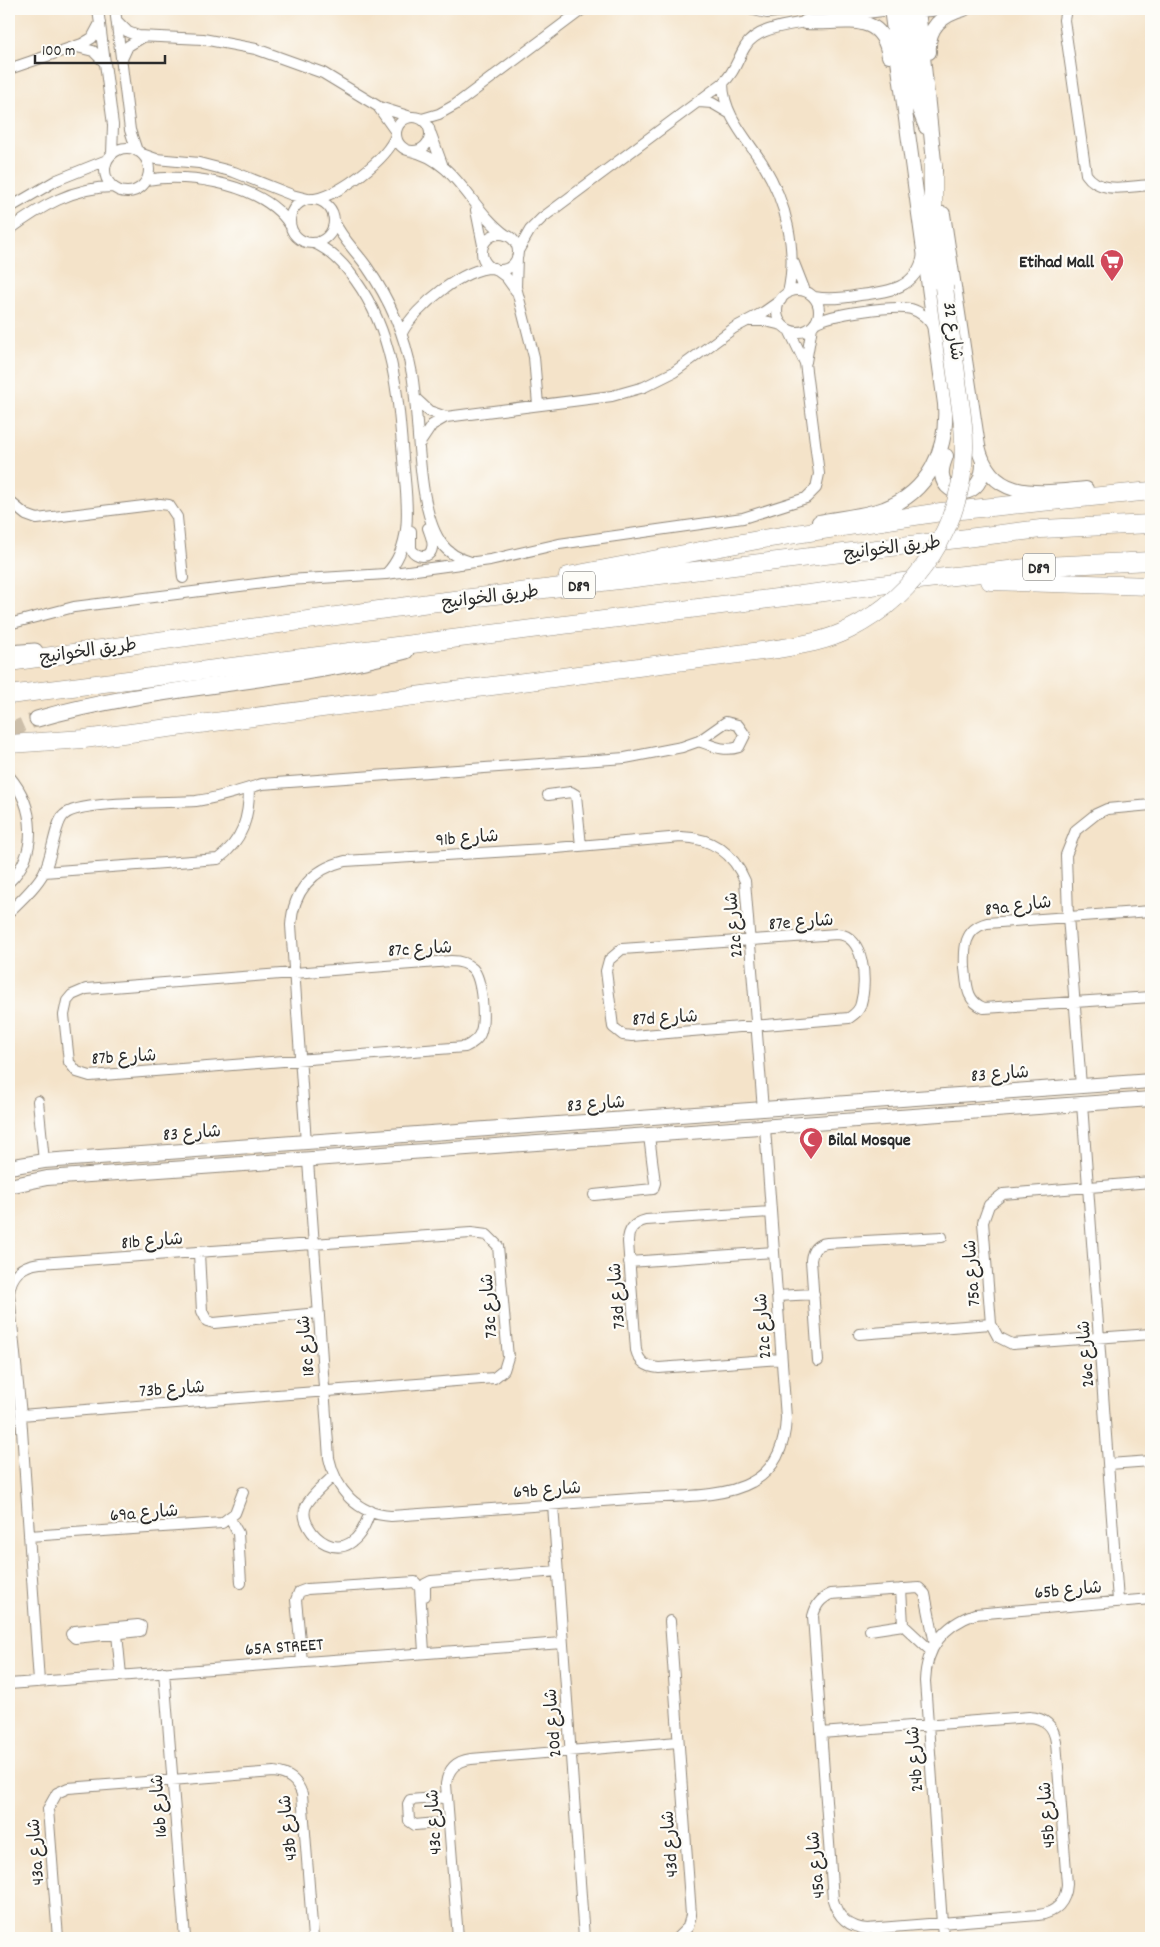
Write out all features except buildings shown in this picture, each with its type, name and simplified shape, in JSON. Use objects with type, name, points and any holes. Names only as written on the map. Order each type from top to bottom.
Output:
[{"type":"highway","points":[[9,744],[84,739],[777,649],[826,639],[849,630],[892,602],[925,566],[950,522],[962,474],[963,424],[934,207],[933,162]]},
{"type":"highway","points":[[429,603],[763,539],[940,512],[1151,491]]},
{"type":"highway","name":"طريق الخوانيج","points":[[9,662],[429,603],[1041,529],[1151,524]]},
{"type":"highway","name":"طريق الخوانيج","points":[[9,695],[927,579],[1044,566],[1151,561]]},
{"type":"highway","points":[[927,579],[1151,586]]},
{"type":"main road","points":[[37,719],[97,703],[369,660],[432,642]]},
{"type":"main road","points":[[9,653],[94,649]]},
{"type":"street","points":[[98,9],[114,133],[106,175],[113,187]]},
{"type":"street","points":[[9,230],[32,214],[65,197],[92,188],[113,187],[124,192],[131,192],[137,190],[146,180],[149,169],[139,152],[130,130],[115,9]]},
{"type":"street","points":[[290,226],[294,209],[311,199],[337,191],[390,149],[400,122],[439,114],[455,105],[584,9]]},
{"type":"street","points":[[749,9],[767,13],[803,15],[843,15],[909,9],[918,110],[922,122],[930,131]]},
{"type":"street","name":"شارع 32","points":[[909,9],[926,90],[933,162],[978,446],[983,462],[996,479],[1015,490],[1025,493],[1119,486],[1151,487]]},
{"type":"street","name":"شارع 32","points":[[763,539],[796,528],[883,509],[898,502],[918,487],[934,468],[945,437],[946,420],[935,331],[900,83],[909,9]]},
{"type":"street","points":[[926,90],[931,74],[929,41],[934,27],[944,16],[964,9]]},
{"type":"street","points":[[1057,9],[1064,20]]},
{"type":"street","points":[[1066,9],[1064,20],[1086,174],[1093,183],[1105,188],[1151,185]]},
{"type":"street","points":[[402,333],[414,313],[464,276],[481,268],[508,267],[530,230],[542,218],[723,83],[735,70],[744,47],[754,36],[803,15],[824,24],[859,21],[874,26],[887,43],[892,68],[900,83]]},
{"type":"street","points":[[117,21],[128,32],[143,37],[203,39],[256,49],[323,73],[378,107],[416,118],[430,128],[443,165],[492,224],[514,241],[517,254],[518,294],[534,357],[538,406]]},
{"type":"street","points":[[9,69],[77,46],[92,38],[100,23]]},
{"type":"street","points":[[122,62],[128,46],[143,37]]},
{"type":"street","points":[[77,46],[94,51],[105,63]]},
{"type":"street","points":[[9,624],[74,607],[301,578],[358,577],[472,562],[559,544],[754,516],[806,498],[816,488],[818,467],[806,363],[819,307],[814,298],[805,291],[792,257],[788,225],[774,186],[763,165],[729,113],[725,101],[723,83]]},
{"type":"street","points":[[699,102],[718,106],[729,113]]},
{"type":"street","points":[[378,107],[396,134],[400,146],[425,155],[443,165]]},
{"type":"street","points":[[411,151],[422,149],[427,145],[431,134]]},
{"type":"street","points":[[9,208],[57,180],[110,157],[124,148],[156,159],[199,164],[234,172],[292,196],[311,199],[328,206],[342,236],[376,280],[402,333],[411,369],[415,398],[425,499],[433,547],[431,552],[422,557],[418,556],[411,549],[411,519],[396,381],[382,326],[373,307],[352,274],[333,254],[314,244],[301,241],[274,207],[229,186],[183,178],[146,180]]},
{"type":"street","points":[[474,204],[483,245],[483,256],[506,277],[518,294]]},
{"type":"street","points":[[314,244],[331,233],[334,221]]},
{"type":"street","points":[[483,245],[490,237],[500,234],[506,235]]},
{"type":"street","points":[[814,298],[836,299],[899,288],[913,277],[924,251]]},
{"type":"street","points":[[792,257],[784,297],[778,315],[806,363]]},
{"type":"street","points":[[420,443],[432,425],[446,417],[612,396],[644,387],[674,372],[784,297],[805,291]]},
{"type":"street","points":[[747,322],[765,321],[801,332],[832,316],[902,308],[918,312],[925,317],[935,331]]},
{"type":"street","points":[[415,398],[429,411],[446,417]]},
{"type":"street","points":[[946,420],[948,444],[942,474],[947,485],[957,492],[970,491],[975,488],[982,478],[983,462]]},
{"type":"street","points":[[425,499],[433,527],[442,544],[452,554],[472,562]]},
{"type":"street","points":[[386,574],[397,561],[402,548],[407,525],[408,500]]},
{"type":"street","points":[[9,501],[26,515],[38,519],[160,504],[169,505],[177,516],[183,578]]},
{"type":"street","points":[[9,912],[35,885],[44,872],[51,856],[58,824],[63,815],[72,810],[90,806],[195,801],[218,798],[262,784],[625,758],[655,754],[699,741]]},
{"type":"street","points":[[9,776],[21,792],[28,809],[30,827],[29,846],[23,863],[9,882]]},
{"type":"street","points":[[44,872],[218,859],[229,851],[240,838],[246,824],[249,807],[249,788]]},
{"type":"street","points":[[548,795],[571,792],[576,795],[581,846]]},
{"type":"street","points":[[1081,1086],[1065,868],[1069,842],[1085,820],[1107,809],[1151,805]]},
{"type":"street","name":"91b شارع","points":[[294,974],[291,925],[293,908],[299,892],[314,875],[334,864],[345,861],[581,846],[681,837]]},
{"type":"street","name":"22c شارع","points":[[681,837],[693,837],[716,845],[730,856],[740,870],[748,892],[763,1110]]},
{"type":"street","points":[[1068,916],[1151,911]]},
{"type":"street","name":"89a شارع","points":[[1068,916],[987,923],[977,926],[969,934],[965,944],[967,985],[973,1002],[984,1008],[1074,1004]]},
{"type":"street","name":"87e شارع","points":[[751,940],[843,934],[849,936],[857,945],[863,977],[862,1003],[859,1009],[849,1018],[757,1027]]},
{"type":"street","name":"87d شارع","points":[[751,940],[622,949],[609,960],[606,971],[611,1023],[623,1036],[757,1027]]},
{"type":"street","name":"87c شارع","points":[[294,974],[459,962],[473,969],[477,975],[481,1004],[481,1031],[475,1041],[465,1047],[300,1060]]},
{"type":"street","points":[[231,1166],[229,1159],[233,1157],[295,1152],[306,1143],[294,974]]},
{"type":"street","name":"87b شارع","points":[[294,974],[86,989],[72,995],[67,1001],[64,1015],[69,1062],[77,1072],[83,1075],[300,1060]]},
{"type":"street","points":[[1074,1004],[1151,997]]},
{"type":"street","name":"شارع 83","points":[[9,1168],[44,1161],[1151,1081]]},
{"type":"street","name":"شارع 83","points":[[9,1186],[46,1178],[308,1161],[1151,1099]]},
{"type":"street","points":[[38,1101],[44,1161]]},
{"type":"street","name":"26c شارع","points":[[1082,1104],[1118,1602]]},
{"type":"street","name":"22c شارع","points":[[727,1492],[748,1485],[766,1472],[782,1448],[786,1418],[765,1128]]},
{"type":"street","points":[[594,1195],[653,1189],[655,1183],[649,1136]]},
{"type":"street","points":[[9,1158],[25,1164]]},
{"type":"street","name":"18c شارع","points":[[308,1161],[329,1458],[334,1475],[344,1494],[361,1507],[370,1511]]},
{"type":"street","name":"75a شارع","points":[[1151,1182],[1003,1194],[989,1205],[983,1222],[991,1324],[998,1338],[1012,1344],[1151,1334]]},
{"type":"street","name":"73d شارع","points":[[772,1212],[640,1222],[630,1230],[628,1235],[629,1262],[636,1350],[638,1356],[646,1365],[659,1368],[781,1359]]},
{"type":"street","name":"73c شارع","points":[[313,1243],[470,1233],[487,1235],[493,1240],[501,1254],[507,1364],[494,1378],[325,1393]]},
{"type":"street","points":[[818,1362],[812,1255],[822,1244],[942,1237]]},
{"type":"street","name":"81b شارع","points":[[9,1293],[13,1278],[18,1271],[32,1264],[313,1243]]},
{"type":"street","points":[[629,1262],[774,1252]]},
{"type":"street","points":[[198,1253],[202,1311],[207,1321],[214,1323],[318,1313]]},
{"type":"street","points":[[9,1293],[21,1415],[39,1682]]},
{"type":"street","points":[[777,1296],[814,1294]]},
{"type":"street","points":[[859,1334],[991,1324]]},
{"type":"street","name":"73b شارع","points":[[21,1415],[325,1393]]},
{"type":"street","points":[[1109,1464],[1151,1461]]},
{"type":"street","points":[[334,1475],[306,1506],[304,1515],[309,1527],[329,1545],[342,1548],[351,1544],[360,1536],[370,1511]]},
{"type":"street","points":[[242,1583],[238,1533],[230,1519],[236,1510],[243,1492]]},
{"type":"street","name":"69b شارع","points":[[370,1511],[391,1516],[727,1492]]},
{"type":"street","name":"20d شارع","points":[[553,1505],[584,1938]]},
{"type":"street","name":"69a شارع","points":[[29,1536],[218,1524],[230,1519]]},
{"type":"street","points":[[427,1652],[425,1586],[427,1582],[558,1571]]},
{"type":"street","points":[[302,1661],[296,1597],[302,1590],[316,1588],[415,1582],[420,1588],[427,1652]]},
{"type":"street","points":[[903,1625],[901,1589],[919,1588],[924,1592],[933,1648]]},
{"type":"street","name":"45a شارع","points":[[901,1589],[830,1594],[818,1603],[813,1616],[833,1900],[836,1910],[849,1924],[858,1928],[942,1922]]},
{"type":"street","name":"65b شارع","points":[[933,1648],[952,1625],[975,1614],[1151,1599]]},
{"type":"street","name":"43d شارع","points":[[670,1621],[691,1915],[688,1928],[677,1938]]},
{"type":"street","points":[[138,1625],[142,1628],[138,1632],[117,1634],[75,1638],[71,1634],[75,1631],[138,1625]]},
{"type":"street","points":[[870,1630],[903,1625],[933,1648]]},
{"type":"street","points":[[117,1634],[121,1675]]},
{"type":"street","name":"65A STREET","points":[[9,1684],[562,1643]]},
{"type":"street","name":"24b شارع","points":[[933,1648],[926,1671],[943,1938]]},
{"type":"street","name":"16b شارع","points":[[164,1672],[184,1938]]},
{"type":"street","name":"45b شارع","points":[[928,1725],[1029,1718],[1036,1718],[1048,1724],[1052,1729],[1056,1742],[1067,1884],[1064,1899],[1059,1906],[1046,1914],[942,1922]]},
{"type":"street","points":[[821,1734],[928,1725]]},
{"type":"street","points":[[571,1752],[678,1742]]},
{"type":"street","name":"43c شارع","points":[[458,1938],[446,1797],[447,1776],[456,1763],[463,1760],[571,1752]]},
{"type":"street","name":"43b شارع","points":[[173,1780],[274,1772],[282,1773],[295,1780],[302,1794],[313,1938]]},
{"type":"street","name":"43a شارع","points":[[58,1938],[48,1809],[53,1798],[68,1788],[173,1780]]},
{"type":"street","points":[[446,1797],[410,1800],[408,1804],[409,1821],[415,1825],[448,1822]]},
{"type":"tunnel","points":[[9,731],[37,719]]},
{"type":"place","name":"Etihad Mall","points":[[1112,282]]},
{"type":"place","name":"Bilal Mosque","points":[[811,1160]]}]
